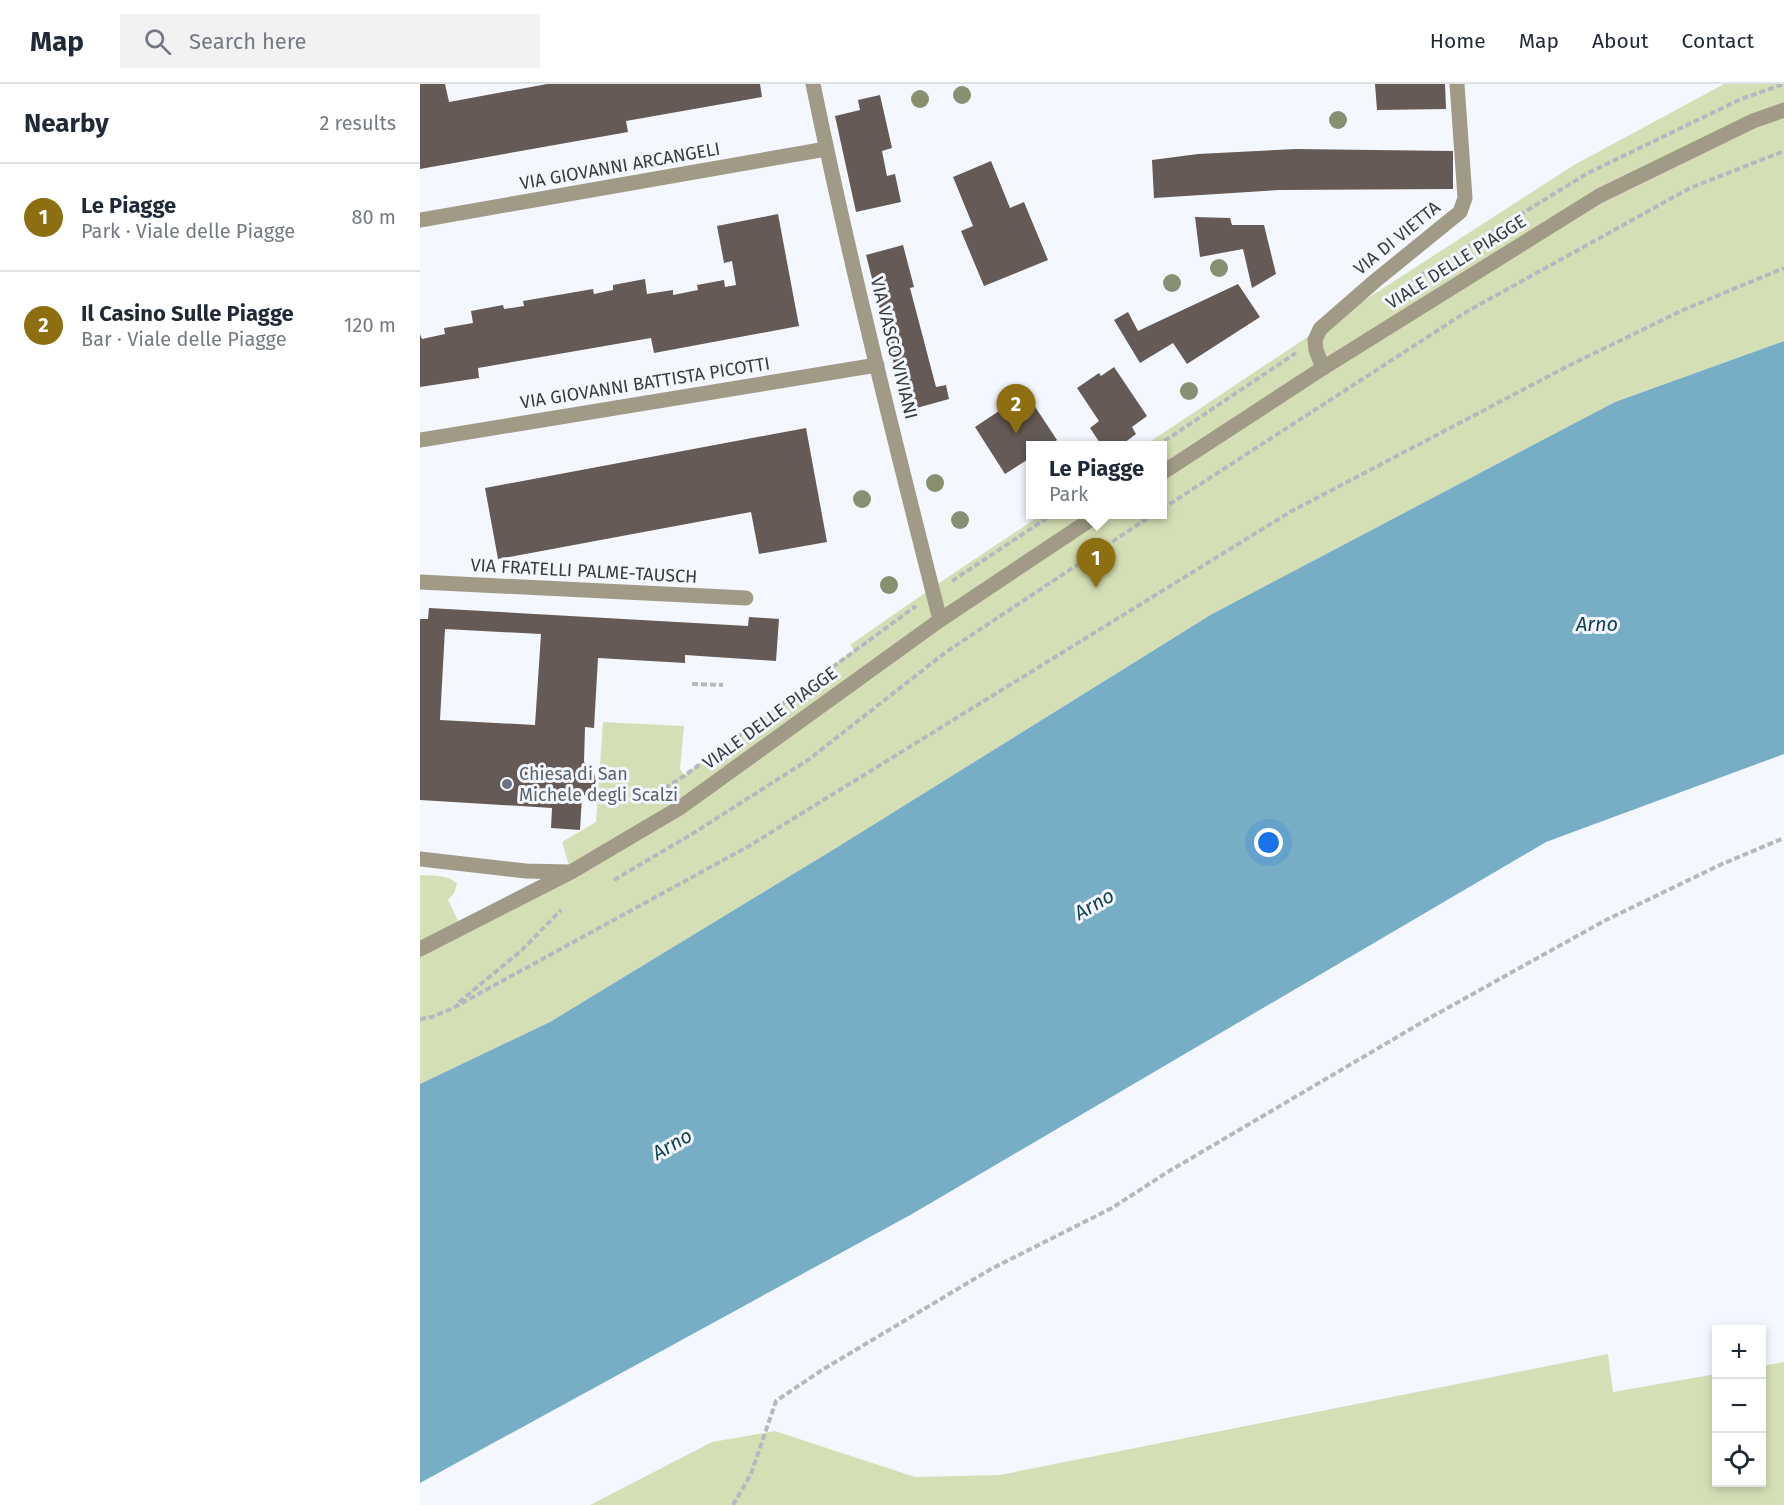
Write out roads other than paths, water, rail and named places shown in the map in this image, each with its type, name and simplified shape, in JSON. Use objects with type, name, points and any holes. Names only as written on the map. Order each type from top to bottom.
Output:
[{"type":"street","name":"VIA VASCO VIVIANI","points":[[813,84],[877,365],[940,620]]},
{"type":"street","name":"VIA DI VIETTA","points":[[1323,368],[1316,351],[1315,340],[1320,329],[1461,212],[1465,198],[1457,84]]},
{"type":"street","name":"VIALE DELLE PIAGGE","points":[[1167,470],[1323,368],[1599,196],[1753,121],[1784,110]]},
{"type":"street","name":"VIA GIOVANNI ARCANGELI","points":[[420,220],[826,149]]},
{"type":"street","name":"VIA GIOVANNI BATTISTA PICOTTI","points":[[420,440],[877,365]]},
{"type":"street","name":"VIALE DELLE PIAGGE","points":[[420,949],[571,872],[681,807],[940,620],[1092,519]]},
{"type":"street","name":"VIA FRATELLI PALME-TAUSCH","points":[[420,582],[746,598]]},
{"type":"street","points":[[420,859],[526,871],[571,872]]},
{"type":"water","name":"Arno","points":[[1784,341],[1784,754],[1546,842],[912,1214],[420,1483],[420,1084],[550,1022],[836,848],[1212,614],[1615,402]]},
{"type":"place","name":"Il Casino Sulle Piagge","points":[[1016,434]]},
{"type":"place","name":"Le Piagge","points":[[1096,588]]},
{"type":"place","name":"Chiesa di San Michele degli Scalzi","points":[[507,784]]}]
